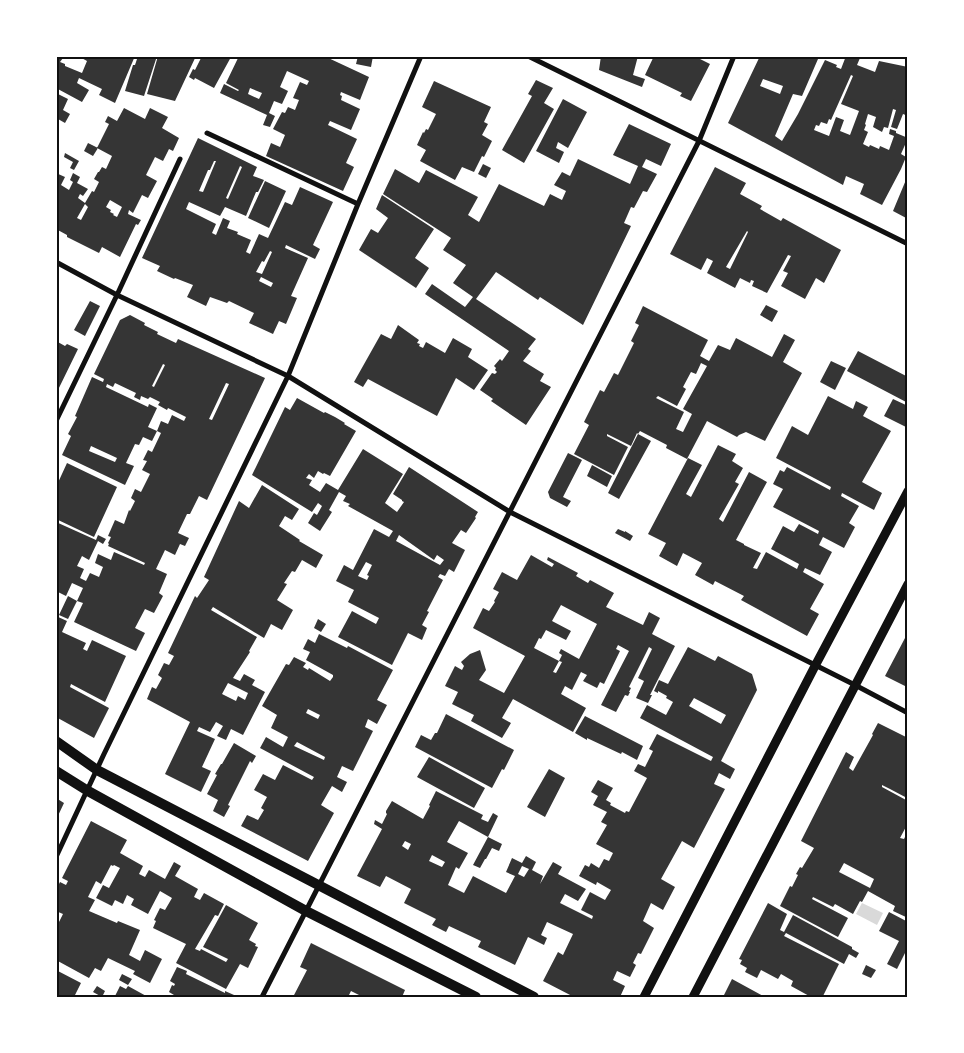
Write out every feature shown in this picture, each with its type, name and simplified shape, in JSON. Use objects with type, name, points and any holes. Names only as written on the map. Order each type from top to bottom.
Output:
[{"type":"main road","points":[[56,741],[97,770],[534,997]]},
{"type":"main road","points":[[56,772],[306,911],[476,997]]},
{"type":"street","points":[[56,857],[288,376],[421,56]]},
{"type":"street","points":[[528,56],[908,244]]},
{"type":"street","points":[[262,997],[699,141],[734,56]]},
{"type":"street","points":[[207,134],[358,204]]},
{"type":"street","points":[[56,421],[180,159]]},
{"type":"street","points":[[56,262],[117,295],[288,376],[510,512],[908,713]]},
{"type":"street","points":[[644,997],[815,666],[908,491]]},
{"type":"street","points":[[693,997],[908,584]]},
{"type":"shaded area","points":[[862,903],[883,913],[877,925],[856,914]]},
{"type":"building","points":[[56,56],[63,58],[60,62],[65,64],[65,66],[82,73],[87,61],[78,56],[135,56],[115,103],[99,95],[102,89],[79,78],[77,83],[89,90],[82,102],[56,88]]},
{"type":"building","points":[[138,56],[157,56],[144,96],[125,91],[133,65],[135,65]]},
{"type":"building","points":[[158,56],[196,56],[175,101],[147,94]]},
{"type":"building","points":[[202,56],[237,56],[235,59],[231,57],[214,88],[195,78],[194,80],[189,77]]},
{"type":"building","points":[[239,56],[274,56],[277,58],[278,56],[324,56],[369,77],[360,100],[341,92],[341,100],[360,109],[351,130],[330,121],[328,125],[357,139],[346,163],[354,167],[343,191],[266,156],[271,143],[280,147],[285,135],[273,129],[282,112],[285,113],[288,107],[295,110],[299,100],[293,98],[300,82],[307,85],[309,81],[287,71],[280,87],[288,91],[282,104],[274,101],[269,113],[275,116],[270,127],[263,125],[267,115],[220,93],[224,84],[239,90],[226,83]],"holes":[[[250,88],[262,93],[259,99],[248,94]]]},
{"type":"building","points":[[358,56],[373,56],[371,67],[356,64]]},
{"type":"building","points":[[601,56],[638,56],[633,75],[645,79],[642,87],[599,70]]},
{"type":"building","points":[[654,56],[694,56],[710,64],[691,101],[680,96],[682,93],[645,75]]},
{"type":"building","points":[[760,56],[812,56],[818,59],[802,96],[793,94],[775,136],[782,141],[825,60],[837,65],[836,67],[841,69],[846,56],[860,58],[857,65],[875,72],[879,61],[908,67],[908,116],[903,114],[897,129],[891,127],[896,110],[893,109],[888,128],[884,127],[882,132],[873,127],[876,117],[868,114],[865,124],[864,130],[868,132],[863,144],[869,147],[870,145],[879,149],[880,146],[889,150],[894,136],[889,134],[890,129],[908,138],[901,154],[906,157],[882,205],[860,194],[864,184],[846,176],[843,185],[728,123]],"holes":[[[851,75],[853,76],[841,104],[859,111],[850,135],[840,131],[844,120],[836,117],[829,136],[814,130],[816,125],[819,126],[821,122],[827,124],[829,119],[831,120]],[[763,79],[783,86],[780,94],[760,86]]]},
{"type":"building","points":[[536,80],[553,88],[544,103],[554,109],[524,163],[502,150],[532,96],[528,94]]},
{"type":"building","points":[[434,81],[491,107],[484,122],[488,124],[482,135],[492,141],[474,172],[462,167],[455,180],[420,161],[426,150],[417,145],[423,132],[426,129],[428,130],[436,114],[422,107]]},
{"type":"building","points":[[56,94],[68,99],[63,110],[70,114],[65,123],[58,119],[56,121]]},
{"type":"building","points":[[563,99],[587,112],[568,148],[558,142],[556,148],[564,152],[559,163],[536,151]]},
{"type":"building","points":[[124,108],[145,119],[150,108],[168,117],[162,128],[179,138],[173,151],[169,149],[163,161],[155,157],[146,175],[157,181],[148,198],[142,195],[133,213],[129,210],[128,214],[141,220],[138,225],[136,224],[120,257],[102,247],[99,253],[67,237],[67,235],[56,229],[56,173],[65,177],[61,185],[69,190],[73,182],[70,180],[73,173],[80,177],[77,183],[88,189],[83,196],[80,194],[78,198],[85,203],[99,182],[94,179],[98,172],[102,167],[106,169],[112,156],[97,148],[109,124],[105,122],[108,116],[117,121]],"holes":[[[110,200],[122,207],[117,217],[106,207]],[[85,204],[88,207],[81,220],[77,218]]]},
{"type":"building","points":[[629,124],[671,144],[661,166],[646,159],[642,167],[657,174],[647,192],[643,191],[634,208],[631,207],[624,223],[631,226],[583,325],[540,297],[538,300],[496,272],[476,299],[536,339],[528,349],[531,351],[523,361],[544,374],[540,381],[551,387],[526,425],[491,401],[493,399],[480,390],[492,373],[495,374],[497,372],[494,366],[500,359],[502,361],[509,351],[425,294],[432,284],[465,307],[473,297],[453,283],[466,265],[443,250],[451,238],[383,194],[395,169],[419,183],[426,170],[478,197],[468,215],[479,222],[499,184],[544,206],[550,194],[562,200],[566,191],[554,185],[562,172],[570,176],[578,159],[630,184],[638,166],[613,155]]},
{"type":"building","points":[[198,138],[257,167],[253,176],[264,180],[258,192],[256,192],[246,216],[225,207],[220,216],[189,202],[186,209],[216,224],[212,233],[216,235],[223,218],[230,221],[227,228],[251,240],[246,252],[250,254],[259,234],[268,238],[285,202],[292,205],[300,187],[333,202],[313,245],[320,249],[315,259],[286,245],[285,248],[308,258],[291,296],[297,298],[286,324],[279,321],[273,334],[249,323],[254,313],[229,301],[227,303],[210,297],[206,306],[187,297],[193,285],[157,271],[160,266],[142,258]],"holes":[[[214,161],[216,161],[203,192],[199,191],[208,170],[210,170]],[[240,166],[242,167],[228,199],[226,198]],[[270,251],[272,252],[262,274],[256,272],[262,261],[264,262]],[[261,277],[273,283],[271,287],[259,281]]]},
{"type":"building","points":[[88,143],[98,148],[93,156],[84,151]]},
{"type":"building","points":[[65,153],[79,161],[74,170],[70,168],[73,162],[64,157]]},
{"type":"building","points":[[483,164],[491,168],[486,178],[478,174]]},
{"type":"building","points":[[715,167],[746,183],[740,194],[762,206],[760,209],[781,221],[783,218],[841,250],[824,283],[816,278],[805,299],[781,286],[788,273],[783,271],[791,256],[788,255],[767,293],[752,286],[754,281],[751,280],[750,283],[740,278],[735,288],[707,273],[713,261],[707,258],[701,270],[670,254]],"holes":[[[747,231],[730,269],[726,267]]]},
{"type":"building","points":[[908,175],[908,219],[893,211]]},
{"type":"building","points":[[265,181],[286,191],[269,228],[248,218]]},
{"type":"building","points":[[382,195],[434,229],[415,258],[429,268],[416,288],[359,250],[371,229],[378,233],[388,218],[376,209]]},
{"type":"building","points":[[90,301],[100,306],[85,336],[74,330]]},
{"type":"building","points":[[766,305],[778,311],[772,322],[760,315]]},
{"type":"building","points":[[643,306],[708,340],[700,356],[709,361],[718,345],[730,350],[736,338],[772,357],[784,334],[795,340],[783,362],[802,373],[765,441],[746,432],[737,437],[707,421],[687,459],[666,448],[667,445],[640,431],[637,433],[631,446],[607,434],[607,436],[628,447],[614,475],[574,454],[589,425],[584,422],[600,390],[604,392],[614,373],[618,375],[634,343],[631,341],[639,325],[635,323]],"holes":[[[701,363],[707,366],[683,409],[692,414],[683,432],[676,429],[684,412],[656,398],[658,396],[677,406],[686,389],[683,387],[691,372],[696,374]]]},
{"type":"building","points":[[130,315],[158,332],[157,334],[176,343],[178,339],[265,378],[207,500],[199,496],[190,514],[187,514],[178,533],[189,538],[185,546],[180,544],[175,555],[165,550],[156,569],[167,574],[159,593],[163,596],[154,613],[145,609],[135,628],[145,633],[136,651],[74,622],[83,603],[77,601],[83,588],[72,583],[66,596],[56,591],[56,522],[96,540],[98,535],[106,539],[103,544],[98,541],[89,560],[82,556],[77,566],[84,569],[80,578],[86,581],[90,573],[99,577],[103,567],[95,563],[98,554],[111,560],[114,552],[144,565],[145,563],[108,546],[111,537],[108,536],[115,520],[124,524],[129,510],[135,501],[131,498],[135,489],[141,492],[150,474],[142,470],[147,461],[143,460],[148,450],[152,452],[161,433],[157,431],[152,441],[143,437],[139,445],[135,444],[126,463],[134,466],[125,485],[62,455],[71,436],[68,434],[77,417],[75,416],[92,377],[103,382],[104,379],[94,374],[120,320]],"holes":[[[163,364],[165,365],[154,387],[152,386]],[[115,383],[136,393],[134,397],[140,400],[141,396],[148,399],[150,397],[160,402],[158,405],[186,417],[184,421],[172,415],[168,424],[161,421],[157,431],[148,427],[157,408],[149,404],[148,407],[106,387],[107,384],[113,387]],[[226,383],[229,384],[212,420],[209,419]],[[91,446],[117,458],[115,462],[89,451]]]},
{"type":"building","points":[[398,325],[419,340],[417,343],[423,348],[426,342],[445,353],[453,338],[472,349],[468,357],[488,370],[474,390],[456,378],[437,416],[368,379],[363,387],[354,382],[381,334],[391,339]]},
{"type":"building","points":[[56,341],[65,346],[67,344],[78,349],[56,394]]},
{"type":"building","points":[[858,351],[908,377],[908,403],[847,371]]},
{"type":"building","points":[[831,361],[846,368],[835,390],[820,382]]},
{"type":"building","points":[[828,396],[853,409],[856,401],[868,407],[863,416],[891,431],[862,482],[882,493],[874,510],[842,493],[841,496],[859,506],[849,523],[855,527],[844,548],[823,537],[819,545],[832,552],[820,575],[805,568],[803,572],[824,584],[810,609],[819,614],[807,636],[741,600],[744,596],[715,581],[713,585],[695,575],[702,563],[683,553],[677,566],[659,556],[666,543],[648,534],[688,458],[702,465],[686,494],[691,497],[718,445],[736,454],[732,461],[743,468],[735,482],[739,484],[719,519],[723,522],[749,472],[767,482],[736,540],[761,553],[753,568],[757,569],[766,552],[797,569],[799,564],[771,549],[783,526],[794,532],[799,524],[818,534],[819,531],[773,507],[783,489],[773,484],[780,470],[784,472],[787,467],[830,490],[831,487],[776,458],[792,426],[808,435]]},
{"type":"building","points":[[297,398],[335,417],[356,431],[330,476],[318,471],[314,478],[309,474],[306,478],[312,480],[309,485],[320,492],[326,483],[338,490],[363,449],[403,474],[385,503],[397,512],[404,502],[393,494],[409,467],[478,512],[466,533],[461,530],[452,543],[465,550],[454,572],[449,569],[445,576],[440,574],[438,577],[443,580],[422,625],[427,628],[422,640],[408,633],[392,665],[338,637],[352,611],[376,624],[379,618],[348,602],[354,590],[336,581],[344,565],[353,570],[374,529],[389,537],[393,531],[348,506],[350,504],[343,501],[346,496],[339,492],[329,510],[332,512],[320,531],[308,523],[314,513],[317,515],[322,506],[318,503],[312,512],[252,475],[285,407],[290,410]],"holes":[[[399,535],[434,560],[437,555],[444,560],[440,565],[396,541]],[[366,562],[372,565],[367,575],[369,576],[367,580],[358,576]]]},
{"type":"building","points":[[893,399],[908,406],[908,428],[884,416]]},
{"type":"building","points":[[638,434],[651,441],[619,499],[608,493]]},
{"type":"building","points":[[568,453],[582,460],[563,497],[571,501],[567,507],[550,498],[548,492]]},
{"type":"building","points":[[67,463],[117,487],[94,537],[56,519],[56,487]]},
{"type":"building","points":[[592,465],[612,476],[607,487],[587,476]]},
{"type":"building","points":[[262,485],[299,509],[292,520],[285,516],[279,526],[299,541],[323,555],[316,568],[302,560],[295,572],[292,571],[284,583],[287,584],[277,600],[293,610],[282,630],[271,624],[264,638],[213,607],[211,610],[257,637],[250,652],[233,678],[240,681],[244,674],[255,680],[252,685],[265,692],[243,735],[231,729],[226,740],[217,736],[223,726],[216,722],[210,732],[199,727],[197,731],[215,739],[202,767],[211,771],[201,792],[165,774],[190,722],[147,699],[152,687],[156,689],[162,678],[158,675],[164,663],[169,665],[174,656],[168,653],[195,596],[197,598],[209,580],[204,577],[239,501],[249,508]],"holes":[[[228,683],[248,693],[245,700],[238,696],[236,701],[222,694]]]},
{"type":"building","points":[[618,529],[633,536],[630,541],[615,533]]},
{"type":"building","points":[[531,555],[552,567],[554,564],[547,560],[548,557],[578,573],[576,576],[588,583],[590,580],[614,593],[606,607],[643,625],[649,612],[660,618],[652,634],[675,646],[650,695],[652,695],[648,703],[636,698],[644,681],[638,678],[652,649],[649,647],[629,687],[631,688],[628,696],[625,695],[616,712],[601,705],[629,651],[618,645],[616,649],[620,651],[604,684],[600,682],[597,688],[583,681],[587,675],[581,672],[572,690],[565,686],[561,694],[586,708],[573,732],[513,699],[502,718],[511,723],[502,738],[471,721],[474,715],[452,704],[458,692],[445,686],[455,666],[462,670],[464,666],[461,662],[470,654],[480,650],[486,670],[479,680],[504,693],[525,656],[473,628],[483,608],[489,611],[495,602],[499,592],[493,589],[502,572],[517,580]],"holes":[[[561,605],[597,624],[579,659],[561,649],[559,653],[562,655],[559,661],[534,648],[546,630],[566,640],[571,631],[552,621]],[[559,661],[562,662],[556,673],[553,672]]]},
{"type":"building","points":[[68,596],[77,601],[68,619],[59,615]]},
{"type":"building","points":[[56,616],[67,621],[62,632],[86,643],[83,649],[87,651],[92,640],[126,656],[105,702],[71,684],[70,687],[109,708],[94,738],[56,717],[58,711],[56,710]]},
{"type":"building","points":[[318,619],[326,624],[321,632],[314,628]]},
{"type":"building","points":[[319,634],[347,648],[348,646],[393,670],[377,700],[387,705],[377,724],[368,719],[365,727],[373,731],[353,771],[342,766],[337,777],[347,782],[342,792],[332,786],[321,805],[334,813],[308,861],[241,826],[247,815],[258,820],[264,810],[261,808],[267,797],[254,790],[263,774],[275,780],[283,765],[312,780],[314,777],[260,748],[266,737],[283,747],[288,737],[271,728],[277,715],[262,706],[286,664],[289,665],[294,657],[306,663],[303,667],[308,670],[309,668],[330,681],[333,677],[333,675],[306,660],[310,652],[303,649],[308,639],[315,643]],"holes":[[[308,709],[320,715],[318,719],[306,713]],[[297,742],[325,757],[324,760],[294,746]]]},
{"type":"building","points":[[905,638],[908,640],[908,679],[905,686],[885,676]]},
{"type":"building","points":[[688,647],[715,661],[718,656],[752,674],[757,690],[721,761],[735,769],[730,779],[719,773],[714,784],[725,789],[694,848],[682,841],[661,879],[675,887],[663,910],[651,903],[643,921],[654,928],[641,954],[638,953],[633,963],[636,965],[630,977],[617,971],[613,980],[625,986],[620,997],[574,997],[543,981],[558,952],[563,955],[573,934],[547,922],[541,935],[547,938],[544,945],[528,937],[515,965],[478,947],[481,941],[449,926],[446,932],[432,925],[436,919],[404,903],[411,889],[386,876],[380,887],[357,876],[382,829],[374,824],[375,820],[382,824],[387,814],[386,811],[392,801],[423,819],[436,791],[483,815],[481,819],[488,822],[493,813],[498,816],[488,837],[459,821],[447,842],[468,853],[459,869],[456,867],[448,885],[464,893],[473,876],[506,893],[515,876],[506,872],[512,858],[522,863],[526,856],[536,862],[532,870],[543,876],[540,884],[553,862],[562,867],[558,874],[586,889],[578,901],[565,894],[560,903],[592,919],[593,916],[581,910],[590,892],[605,900],[611,890],[597,882],[596,885],[579,876],[585,865],[589,867],[591,863],[599,868],[604,859],[609,861],[613,853],[596,844],[607,825],[601,822],[607,812],[593,805],[598,796],[591,792],[598,780],[613,788],[606,800],[611,803],[610,805],[625,813],[626,811],[629,812],[647,778],[634,771],[638,764],[645,767],[653,751],[649,749],[657,734],[711,761],[713,757],[640,718],[647,705],[666,715],[673,702],[666,698],[667,696],[654,691],[659,680],[668,684]],"holes":[[[694,698],[726,715],[721,724],[689,706]],[[405,841],[411,844],[408,850],[402,846]],[[432,855],[445,862],[442,867],[429,861]],[[522,866],[529,869],[524,877],[518,874]]]},
{"type":"building","points":[[446,714],[514,750],[492,788],[415,747],[421,735],[431,740],[435,733],[437,733]]},
{"type":"building","points":[[585,716],[643,746],[637,760],[587,738],[587,740],[575,733]]},
{"type":"building","points":[[878,723],[908,738],[908,823],[900,838],[904,839],[908,831],[908,918],[893,911],[895,906],[868,891],[853,914],[835,904],[833,907],[813,897],[812,899],[848,918],[838,937],[780,906],[790,886],[792,887],[800,867],[802,868],[814,848],[801,841],[846,752],[854,757],[849,768],[853,771]],"holes":[[[882,785],[907,798],[906,800],[882,787]],[[844,863],[874,879],[870,888],[839,872]]]},
{"type":"building","points":[[234,743],[256,756],[252,763],[250,761],[224,817],[213,811],[218,800],[207,794],[217,775],[215,774]]},
{"type":"building","points":[[429,757],[485,788],[474,808],[417,777]]},
{"type":"building","points":[[549,769],[565,778],[545,817],[527,807]]},
{"type":"building","points":[[56,798],[64,803],[56,820]]},
{"type":"building","points":[[91,821],[127,840],[120,853],[143,866],[139,874],[145,877],[149,870],[165,879],[174,862],[181,866],[175,876],[198,889],[194,897],[200,900],[204,893],[224,904],[218,916],[215,915],[195,949],[200,951],[201,949],[226,962],[228,959],[203,947],[226,905],[258,923],[249,940],[258,947],[248,968],[240,964],[226,989],[176,963],[186,944],[153,928],[156,921],[154,920],[160,908],[165,910],[172,898],[160,891],[148,914],[131,905],[134,899],[127,895],[123,904],[115,900],[112,906],[96,898],[103,885],[109,888],[120,868],[114,865],[111,865],[101,884],[96,881],[88,897],[95,900],[89,911],[140,930],[129,955],[140,961],[145,950],[162,959],[150,983],[133,974],[135,971],[108,958],[101,971],[95,968],[89,978],[56,960],[56,928],[63,914],[56,911],[56,890],[60,882],[66,885],[68,881],[62,878]]},
{"type":"building","points":[[488,837],[502,844],[499,851],[492,848],[480,868],[473,865]]},
{"type":"building","points":[[768,903],[787,914],[780,930],[784,932],[793,915],[852,947],[852,949],[859,953],[856,958],[849,954],[844,964],[786,933],[784,936],[839,964],[823,996],[811,997],[791,986],[793,981],[781,974],[778,979],[761,970],[757,978],[745,972],[747,968],[740,964],[742,960],[739,959]]},
{"type":"building","points":[[889,912],[908,922],[908,947],[897,969],[887,964],[899,941],[879,931]]},
{"type":"building","points":[[311,943],[405,990],[402,997],[363,997],[351,991],[348,997],[293,997],[307,970],[300,967]]},
{"type":"building","points":[[866,965],[876,970],[871,978],[862,974]]},
{"type":"building","points":[[177,967],[187,971],[186,974],[225,993],[225,991],[234,995],[233,997],[173,997],[174,995],[169,992],[172,985],[174,986],[175,984],[170,981]]},
{"type":"building","points":[[56,970],[81,983],[74,997],[56,997]]},
{"type":"building","points":[[122,974],[132,979],[128,985],[119,980]]},
{"type":"building","points":[[732,979],[765,997],[723,997]]},
{"type":"building","points":[[97,986],[105,991],[102,997],[93,992]]},
{"type":"building","points":[[120,986],[126,989],[128,986],[148,997],[116,997]]}]
